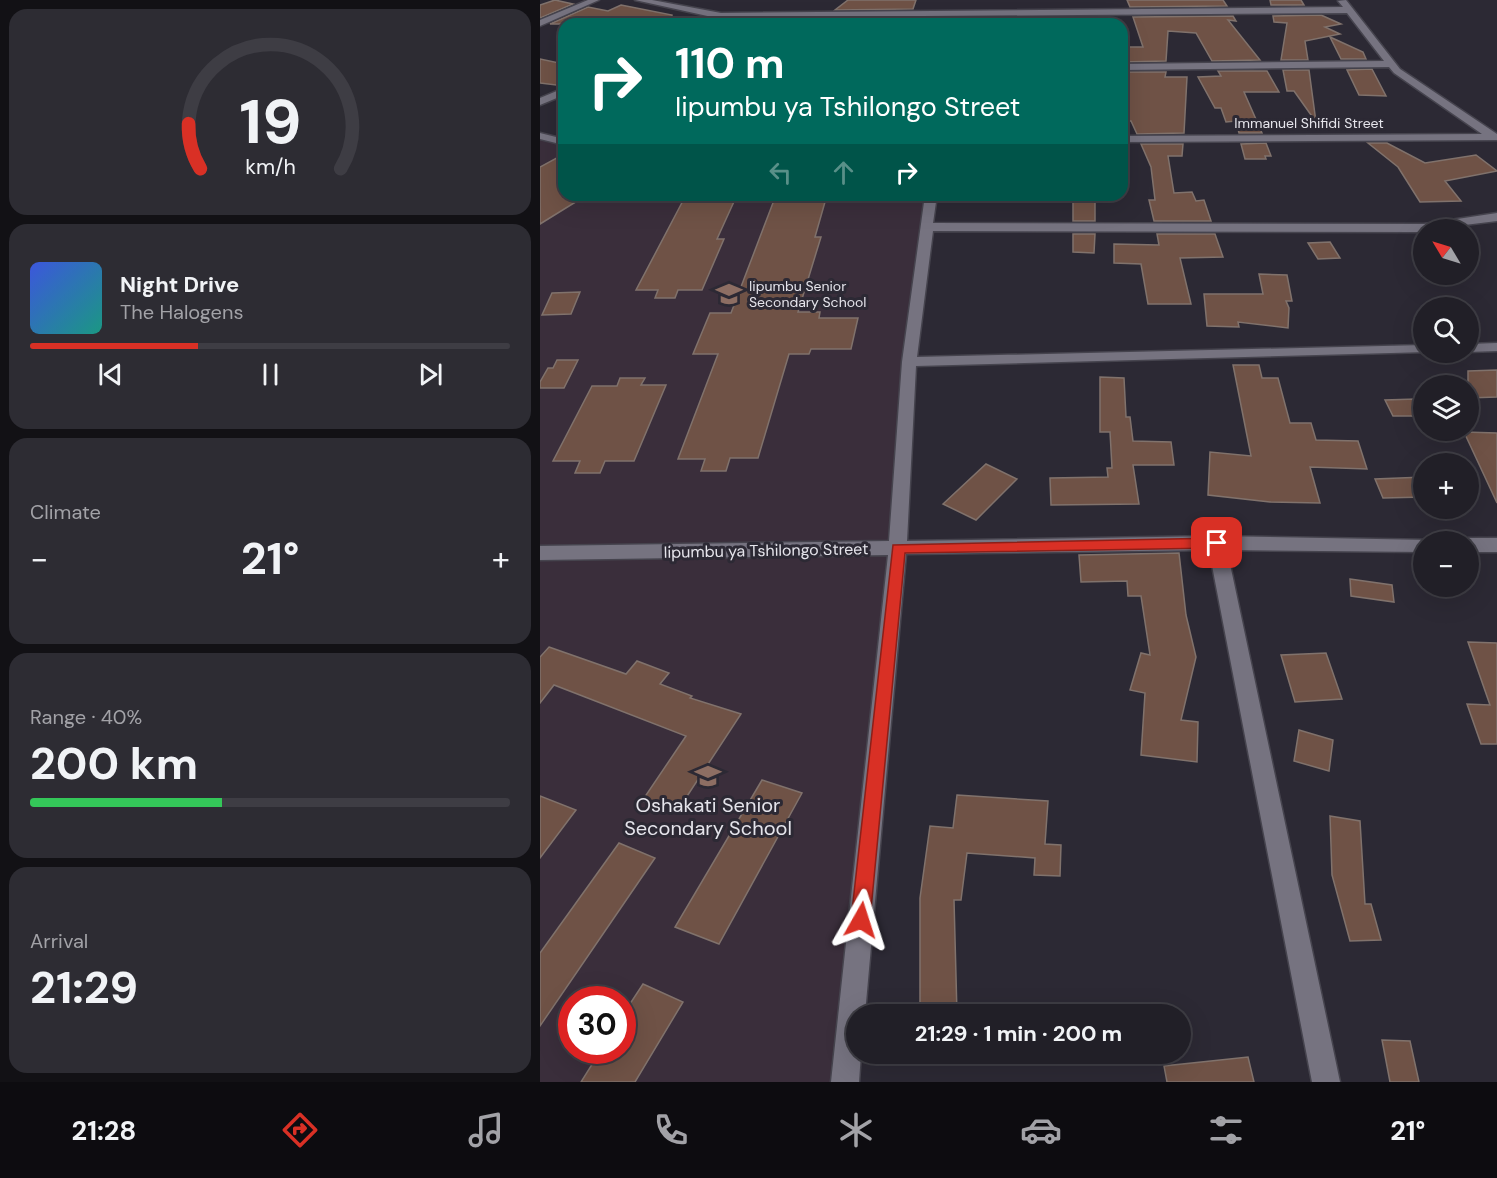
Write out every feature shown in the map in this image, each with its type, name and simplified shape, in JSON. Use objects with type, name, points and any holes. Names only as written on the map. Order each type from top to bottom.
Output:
[{"type":"street","points":[[540,23],[595,0]]},
{"type":"street","points":[[639,0],[721,16],[794,10],[1349,10]]},
{"type":"street","points":[[1341,0],[1392,64],[1416,85],[1496,138]]},
{"type":"street","points":[[791,18],[794,10]]},
{"type":"street","points":[[716,18],[721,16]]},
{"type":"street","points":[[1128,67],[1392,64]]},
{"type":"street","points":[[540,102],[558,94]]},
{"type":"street","points":[[540,136],[558,140]]},
{"type":"street","name":"Immanuel Shifidi Street","points":[[1128,139],[1496,138]]},
{"type":"street","points":[[844,1082],[898,548],[909,362],[929,201]]},
{"type":"street","points":[[926,227],[1424,228],[1497,217]]},
{"type":"street","points":[[1479,348],[1497,347]]},
{"type":"street","points":[[909,362],[1413,349]]},
{"type":"street","points":[[1217,543],[1326,1082]]},
{"type":"street","name":"Iipumbu ya Tshilongo Street","points":[[540,552],[1217,543],[1413,545]]},
{"type":"street","points":[[1479,545],[1497,545]]},
{"type":"shaded area","points":[[540,136],[558,140],[558,201],[930,201],[853,1004],[846,1004],[845,1082],[540,1082]]},
{"type":"building","points":[[555,0],[573,4],[540,18],[540,5]]},
{"type":"building","points":[[848,0],[916,0],[913,9],[835,10]]},
{"type":"building","points":[[1127,0],[1223,0],[1227,6],[1130,7]]},
{"type":"building","points":[[1270,0],[1301,0],[1304,5],[1271,5]]},
{"type":"building","points":[[621,5],[672,15],[672,18],[563,18],[588,7],[608,11]]},
{"type":"building","points":[[1321,15],[1341,24],[1325,27],[1340,34],[1305,41],[1308,60],[1281,60],[1287,23],[1274,22],[1273,16]]},
{"type":"building","points":[[1233,16],[1236,21],[1228,20],[1260,60],[1212,61],[1196,33],[1168,31],[1166,61],[1128,62],[1128,47],[1143,47],[1133,17]]},
{"type":"building","points":[[1330,37],[1363,52],[1366,59],[1341,59]]},
{"type":"building","points":[[540,59],[558,63],[558,85],[540,83]]},
{"type":"building","points":[[1372,69],[1386,96],[1359,95],[1347,70]]},
{"type":"building","points":[[1283,70],[1309,70],[1316,122],[1294,91],[1287,91]]},
{"type":"building","points":[[1218,71],[1267,71],[1279,92],[1244,92],[1262,133],[1239,133],[1236,121],[1226,122],[1221,108],[1215,108],[1198,77],[1221,76]]},
{"type":"building","points":[[1128,72],[1166,72],[1165,77],[1187,77],[1184,133],[1137,134],[1131,121],[1128,121]]},
{"type":"building","points":[[1266,143],[1271,156],[1265,156],[1266,159],[1245,159],[1241,144]]},
{"type":"building","points":[[1368,143],[1387,143],[1425,163],[1476,155],[1497,171],[1445,181],[1461,201],[1420,202],[1398,167]]},
{"type":"building","points":[[1141,144],[1183,144],[1182,156],[1168,156],[1174,193],[1192,192],[1196,201],[1204,200],[1211,221],[1154,221],[1149,200],[1155,200],[1151,167]]},
{"type":"building","points":[[558,157],[558,201],[577,201],[540,224],[540,167]]},
{"type":"building","points":[[683,201],[734,201],[717,239],[724,239],[702,290],[678,290],[675,298],[655,298],[658,290],[636,290]]},
{"type":"building","points":[[774,201],[825,201],[815,237],[821,237],[798,312],[820,312],[819,318],[858,318],[851,349],[811,349],[809,354],[789,354],[758,458],[730,458],[726,471],[701,471],[705,459],[678,459],[718,354],[693,354],[710,313],[731,313]]},
{"type":"building","points":[[1073,201],[1095,202],[1095,221],[1073,221]]},
{"type":"building","points":[[1073,234],[1095,234],[1094,253],[1073,252]]},
{"type":"building","points":[[1157,234],[1215,234],[1223,257],[1180,258],[1191,304],[1148,304],[1141,264],[1114,263],[1114,244],[1159,245]]},
{"type":"building","points":[[1330,242],[1340,258],[1318,259],[1308,243]]},
{"type":"building","points":[[1259,274],[1287,275],[1292,301],[1286,301],[1289,308],[1288,328],[1238,322],[1239,327],[1207,326],[1204,294],[1263,294]]},
{"type":"building","points":[[580,292],[571,314],[542,315],[552,293]]},
{"type":"building","points":[[557,360],[578,360],[564,388],[540,388],[540,382],[548,368],[553,368]]},
{"type":"building","points":[[1233,365],[1259,365],[1262,378],[1278,378],[1290,423],[1311,423],[1316,440],[1358,441],[1367,469],[1310,467],[1320,503],[1270,502],[1208,495],[1210,452],[1251,456]]},
{"type":"building","points":[[1497,370],[1497,397],[1479,398],[1479,375],[1468,375],[1468,371]]},
{"type":"building","points":[[1100,377],[1124,378],[1126,417],[1130,417],[1133,441],[1171,442],[1174,465],[1133,465],[1139,504],[1051,505],[1050,478],[1108,477],[1107,468],[1112,468],[1110,432],[1100,432]]},
{"type":"building","points":[[620,378],[645,378],[641,385],[666,385],[634,461],[605,461],[600,473],[575,473],[580,461],[553,461],[592,386],[617,386]]},
{"type":"building","points":[[1413,399],[1413,416],[1393,416],[1385,400]]},
{"type":"building","points":[[1479,432],[1497,433],[1497,503],[1479,464],[1479,453],[1474,453],[1468,441],[1479,441]]},
{"type":"building","points":[[986,464],[1017,479],[976,520],[943,504]]},
{"type":"building","points":[[1413,477],[1413,497],[1383,498],[1375,479]]},
{"type":"building","points":[[1179,553],[1186,615],[1196,657],[1181,720],[1198,722],[1197,762],[1141,755],[1145,693],[1130,690],[1141,653],[1150,655],[1141,596],[1128,596],[1127,581],[1081,582],[1079,555]]},
{"type":"building","points":[[1350,579],[1392,585],[1394,602],[1351,596]]},
{"type":"building","points":[[1468,642],[1497,643],[1497,744],[1481,744],[1467,704],[1490,705]]},
{"type":"building","points":[[549,647],[626,674],[637,661],[669,673],[660,684],[692,696],[690,698],[741,714],[676,813],[642,801],[686,736],[554,685],[540,703],[540,657]]},
{"type":"building","points":[[1326,653],[1342,699],[1295,702],[1281,655]]},
{"type":"building","points":[[1299,730],[1333,740],[1329,771],[1294,761]]},
{"type":"building","points":[[762,780],[802,793],[719,944],[675,927]]},
{"type":"building","points":[[957,795],[1048,801],[1045,844],[1061,845],[1060,876],[1034,875],[1035,858],[967,853],[961,900],[954,900],[957,1004],[920,1004],[920,898],[930,826],[953,828]]},
{"type":"building","points":[[540,796],[576,810],[540,858]]},
{"type":"building","points":[[1330,816],[1360,821],[1365,904],[1371,904],[1381,940],[1350,941],[1332,875]]},
{"type":"building","points":[[619,843],[655,858],[567,986],[558,986],[558,1000],[540,1026],[540,953]]},
{"type":"building","points":[[643,984],[683,1002],[635,1082],[581,1082],[592,1064],[636,1064],[636,995]]},
{"type":"building","points":[[1382,1040],[1410,1041],[1419,1082],[1390,1082]]},
{"type":"building","points":[[1248,1057],[1254,1082],[1167,1082],[1164,1066]]},
{"type":"place","name":"Iipumbu Senior Secondary School","points":[[729,294]]},
{"type":"place","name":"Oshakati Senior Secondary School","points":[[708,776]]},
{"type":"route","points":[[861,920],[898,548],[1217,543]]}]
